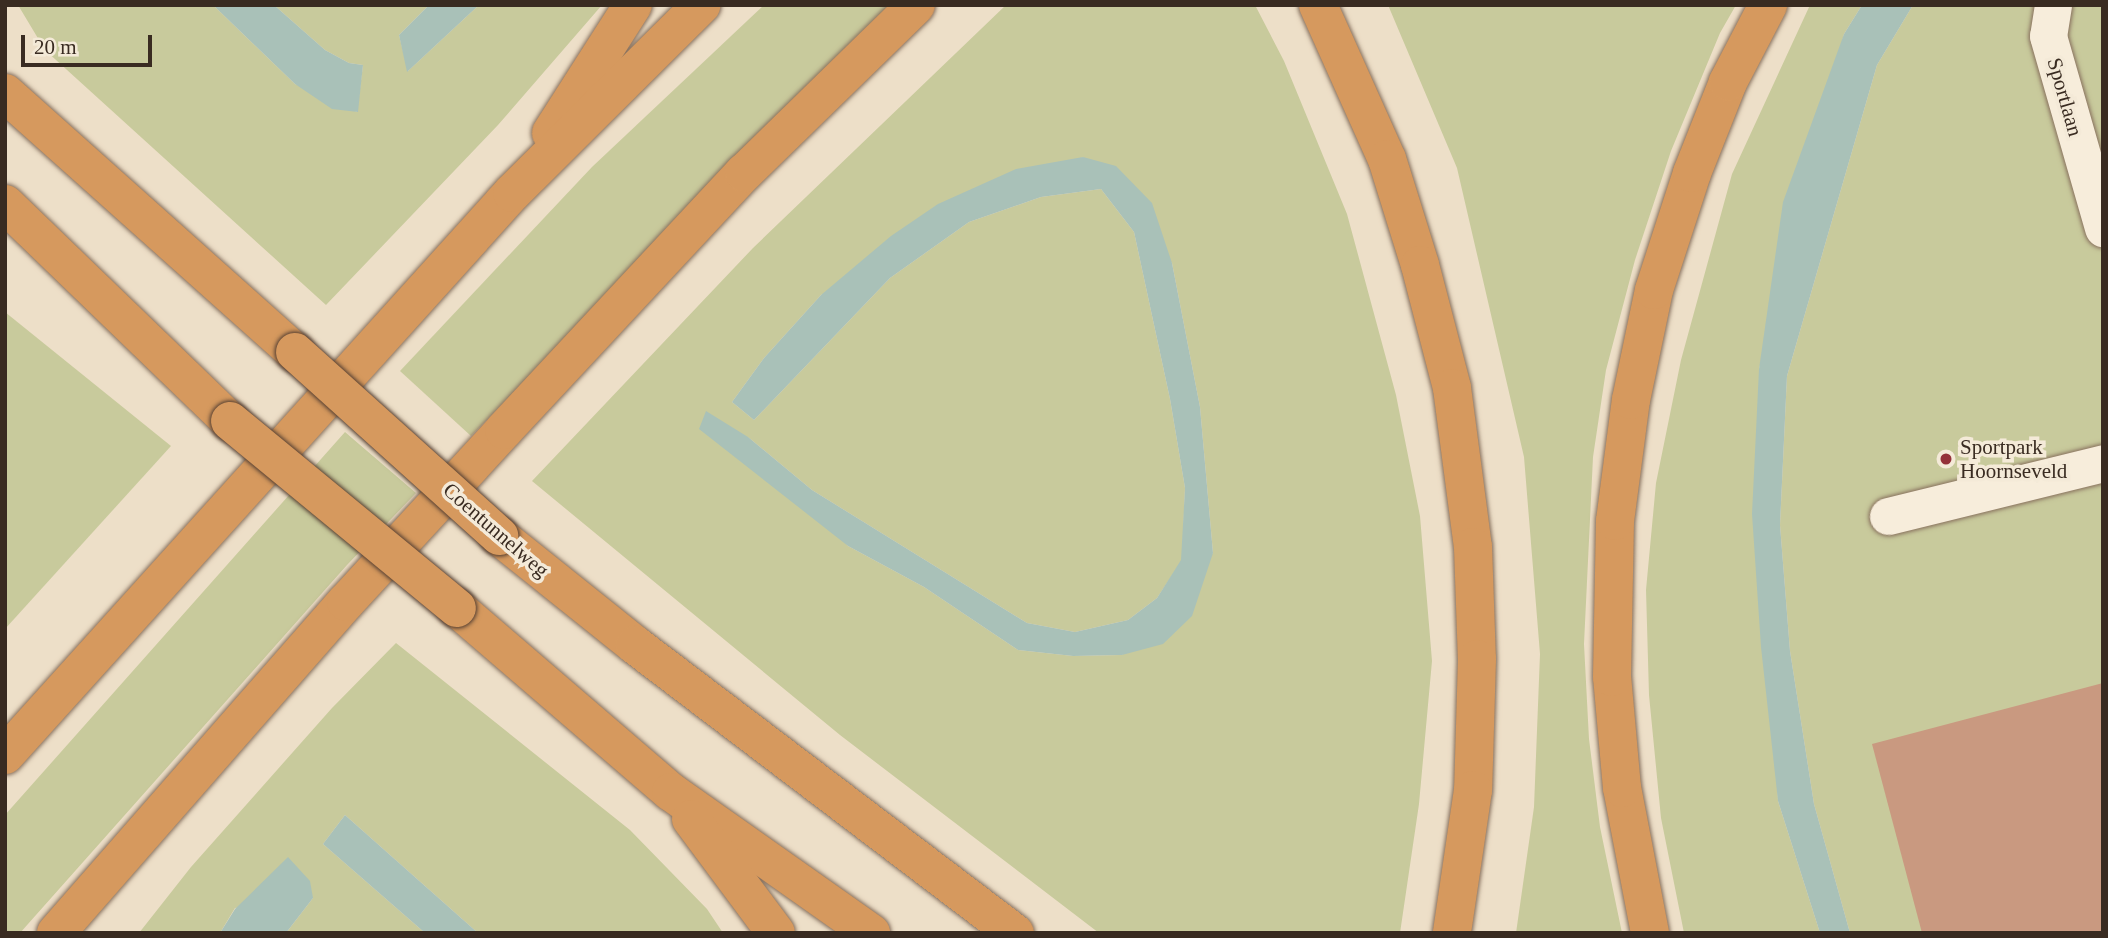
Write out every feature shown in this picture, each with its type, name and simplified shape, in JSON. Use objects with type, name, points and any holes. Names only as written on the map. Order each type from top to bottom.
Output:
[{"type":"highway","points":[[512,193],[633,5]]},
{"type":"highway","points":[[5,755],[512,193],[701,5]]},
{"type":"highway","points":[[55,933],[346,602],[532,400],[744,173],[916,5]]},
{"type":"highway","points":[[1318,5],[1387,159],[1420,265],[1453,402],[1473,547],[1477,659],[1473,790],[1452,933]]},
{"type":"highway","points":[[1650,933],[1622,788],[1612,677],[1615,522],[1630,400],[1654,290],[1692,173],[1728,82],[1768,5]]},
{"type":"highway","name":"Coentunnelweg","points":[[9,92],[499,536],[635,645],[1015,933]]},
{"type":"highway","points":[[5,204],[59,253],[230,421],[457,608],[671,792],[871,933]]},
{"type":"highway","points":[[5,226],[59,253]]},
{"type":"highway","points":[[671,792],[776,933]]},
{"type":"highway","points":[[78,933],[90,895]]},
{"type":"street","name":"Sportlaan","points":[[2053,5],[2048,36],[2103,229]]},
{"type":"street","points":[[1888,516],[2103,463]]},
{"type":"green space","points":[[18,5],[213,5],[295,84],[357,112],[363,65],[349,63],[325,50],[274,5],[429,5],[399,35],[408,71],[479,5],[602,5],[498,125],[326,305],[45,50]]},
{"type":"green space","points":[[764,5],[892,5],[471,436],[400,371],[592,167]]},
{"type":"green space","points":[[1006,5],[1255,5],[1284,61],[1347,214],[1396,395],[1420,516],[1432,661],[1419,804],[1400,933],[1099,933],[840,735],[532,481],[753,248]],"holes":[[[1083,157],[1172,263],[1200,407],[1213,553],[1122,655],[1073,656],[1018,650],[924,587],[848,546],[748,437],[812,490],[1027,623],[1075,632],[1128,620],[1157,598],[1182,560],[1185,488],[1170,399],[1134,232],[1101,189],[1041,197],[969,222],[890,278],[754,420],[732,402],[764,358],[821,295]]]},
{"type":"green space","points":[[1388,5],[1736,5],[1720,33],[1671,151],[1635,260],[1606,370],[1593,457],[1584,644],[1589,739],[1600,827],[1622,933],[1516,933],[1534,807],[1540,654],[1524,457],[1457,168]]},
{"type":"green space","points":[[1810,5],[1862,5],[1844,34],[1759,369],[1778,801],[1820,933],[1684,933],[1661,818],[1649,695],[1646,590],[1656,483],[1681,360],[1732,174]]},
{"type":"green space","name":"Sportpark Hoornseveld","points":[[1913,5],[2103,5],[2103,933],[1850,933],[1814,804],[1790,651],[1780,525],[1787,376],[1877,65]]},
{"type":"green space","points":[[5,312],[171,446],[5,629]]},
{"type":"green space","points":[[345,432],[416,493],[347,565],[20,933],[5,933],[5,815]]},
{"type":"green space","points":[[396,643],[630,830],[707,909],[723,933],[478,933],[345,815],[323,844],[425,933],[286,933],[313,898],[235,908],[220,933],[139,933],[191,867],[332,708]]},
{"type":"shaded area","points":[[213,5],[274,5],[325,50],[349,63],[363,65],[358,112],[332,109],[295,84]]},
{"type":"shaded area","points":[[429,5],[479,5],[407,72],[399,35]]},
{"type":"shaded area","points":[[1862,5],[1913,5],[1877,65],[1787,376],[1780,525],[1790,651],[1814,804],[1850,933],[1820,933],[1778,801],[1761,647],[1752,514],[1759,369],[1783,202],[1844,34]]},
{"type":"shaded area","points":[[1083,157],[1116,166],[1152,203],[1172,263],[1200,407],[1213,553],[1192,616],[1163,644],[1122,655],[1073,656],[1018,650],[924,587],[848,546],[699,429],[706,411],[748,437],[812,490],[1027,623],[1075,632],[1128,620],[1157,598],[1181,560],[1185,488],[1170,399],[1134,232],[1101,189],[1041,197],[969,222],[890,278],[754,420],[732,402],[764,358],[821,295],[891,236],[938,204],[1016,169]]},
{"type":"shaded area","points":[[345,815],[478,933],[425,933],[323,844]]},
{"type":"shaded area","points":[[288,857],[310,881],[313,898],[286,933],[220,933],[235,909]]},
{"type":"building","points":[[2103,683],[2103,933],[1922,933],[1872,744]]},
{"type":"place","name":"Sportpark Hoornseveld","points":[[1946,459]]}]
